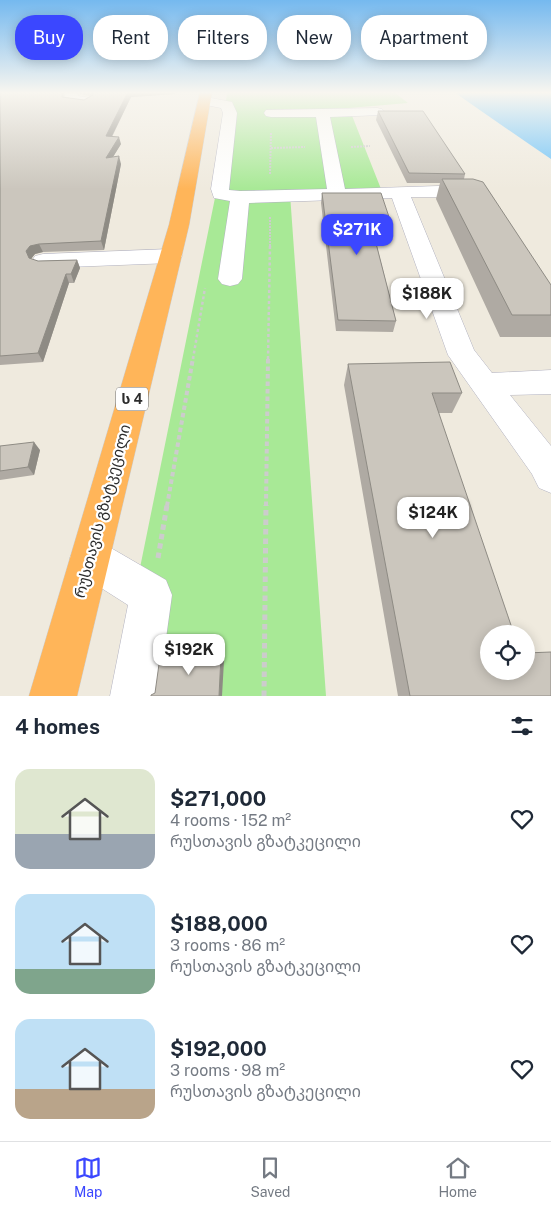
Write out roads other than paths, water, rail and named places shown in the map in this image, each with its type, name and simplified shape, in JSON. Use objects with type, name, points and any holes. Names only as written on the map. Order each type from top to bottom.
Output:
[{"type":"highway","name":"რუსთავის გზატკეცილი","points":[[53,696],[171,256],[200,124]]},
{"type":"street","points":[[228,124],[220,189],[221,194],[240,196],[301,196],[469,191],[484,197],[489,205]]},
{"type":"street","points":[[324,124],[337,195]]},
{"type":"street","points":[[399,192],[462,355],[549,468]]},
{"type":"street","points":[[230,279],[240,196]]},
{"type":"street","points":[[43,261],[171,256]]},
{"type":"street","points":[[485,385],[551,382]]},
{"type":"street","points":[[90,558],[151,595],[134,696]]},
{"type":"water","points":[[500,124],[551,124],[551,159]]}]
